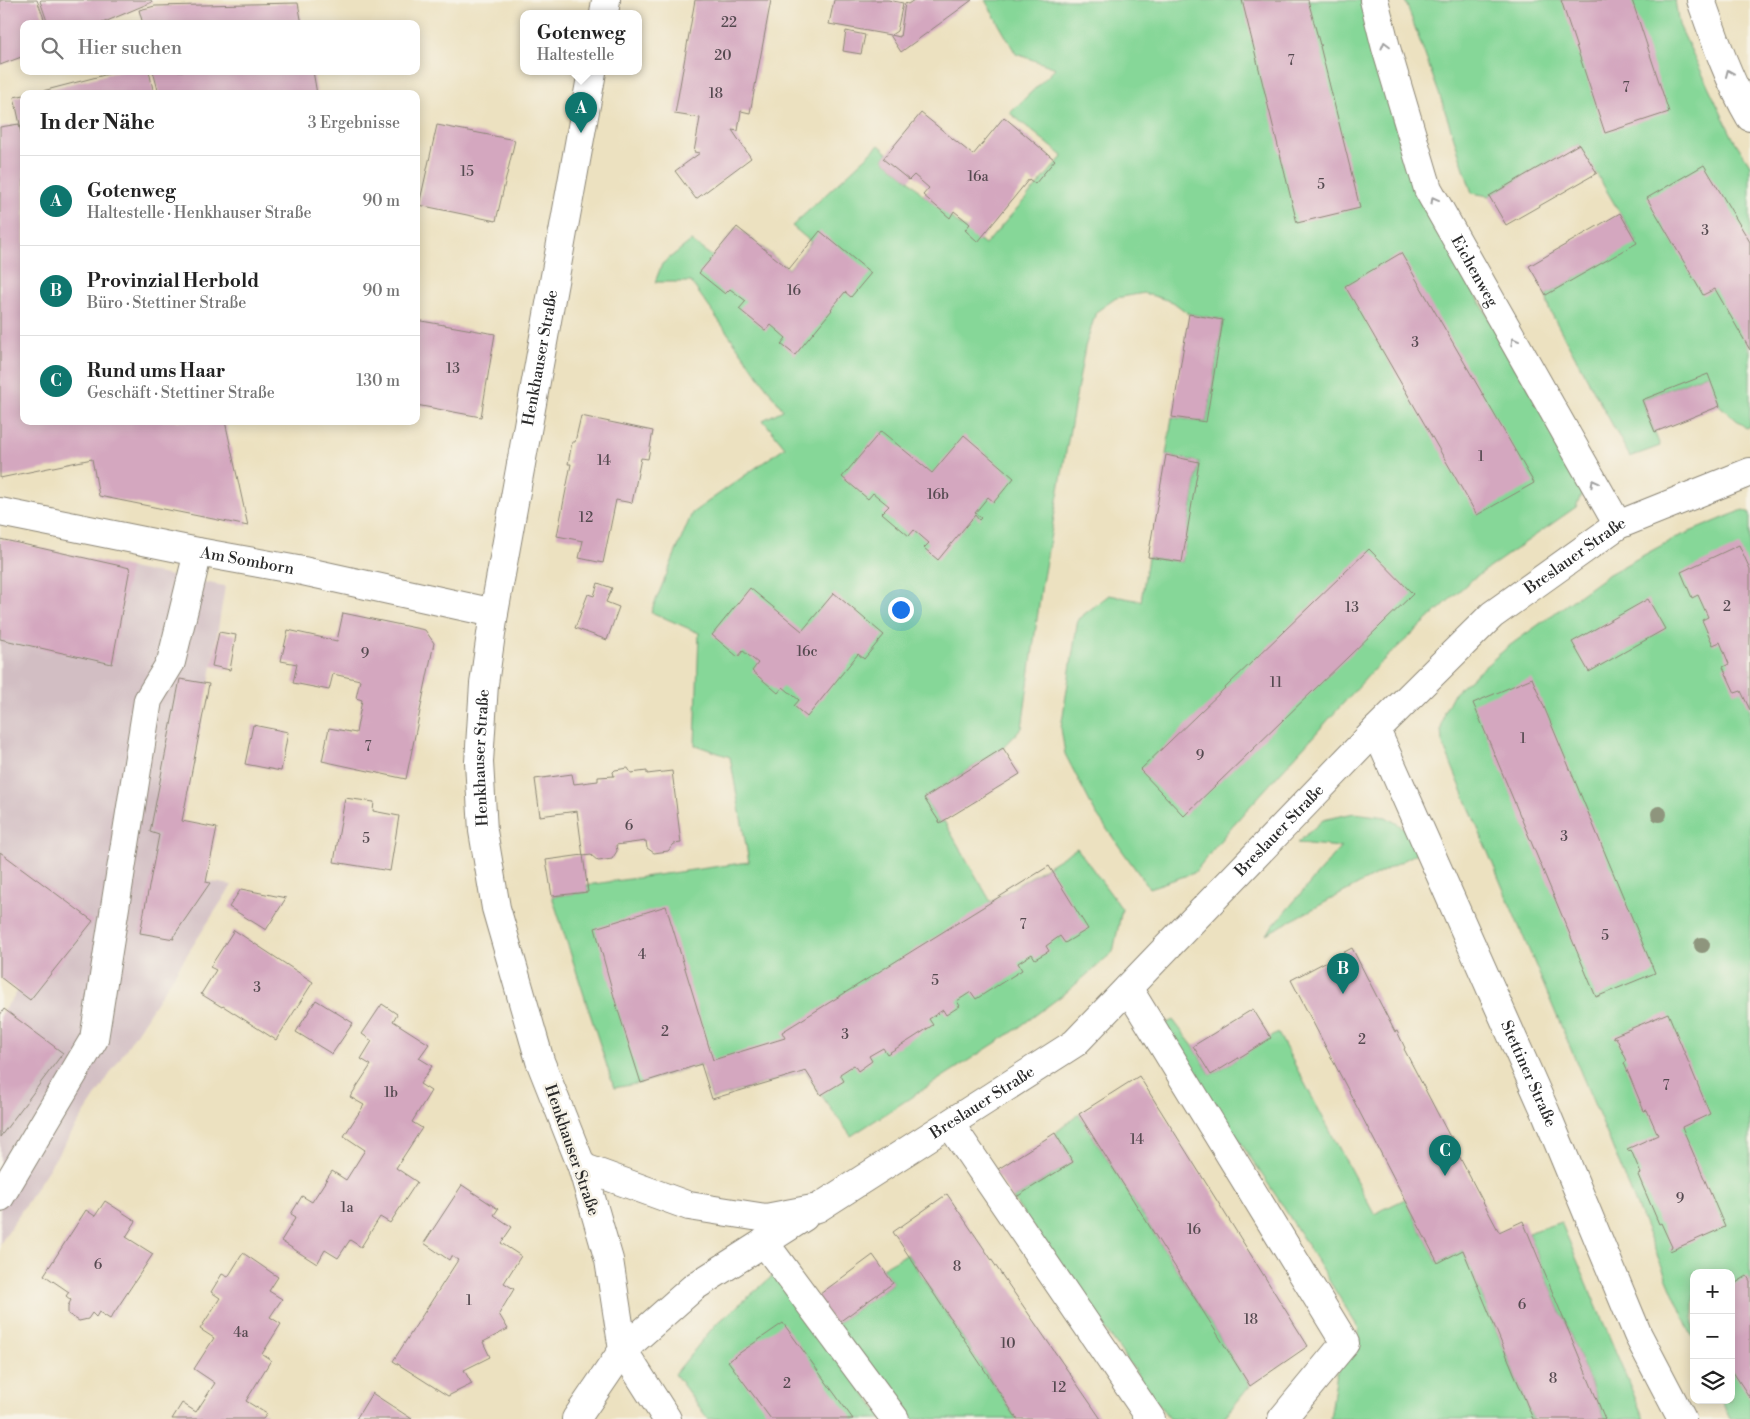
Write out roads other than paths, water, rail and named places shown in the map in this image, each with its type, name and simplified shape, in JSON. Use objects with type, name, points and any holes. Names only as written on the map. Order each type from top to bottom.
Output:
[{"type":"street","name":"Eichenweg","points":[[1374,0],[1386,48],[1428,189],[1618,525]]},
{"type":"street","points":[[1701,0],[1741,102],[1750,117]]},
{"type":"street","name":"Henkhauser Straße","points":[[591,75],[494,613],[484,684],[479,762],[483,831],[496,908],[538,1051],[582,1167],[609,1260],[623,1350]]},
{"type":"street","name":"Breslauer Straße","points":[[623,1350],[694,1287],[1075,1043],[1376,730],[1492,615],[1618,525],[1750,472]]},
{"type":"street","name":"Am Somborn","points":[[0,512],[198,552],[303,570],[494,613]]},
{"type":"street","points":[[0,1197],[94,1039],[148,700],[171,662],[198,552]]},
{"type":"street","name":"Stettiner Straße","points":[[1376,730],[1546,1113],[1638,1335],[1682,1419]]},
{"type":"street","points":[[1128,988],[1345,1343],[1282,1419]]},
{"type":"street","points":[[950,1124],[1151,1419]]},
{"type":"street","name":"Breslauer Straße","points":[[582,1167],[689,1206],[766,1218],[818,1208]]},
{"type":"street","points":[[764,1242],[895,1419]]},
{"type":"street","points":[[576,1419],[623,1350],[667,1419]]},
{"type":"place","name":"Gotenweg","points":[[581,133]]},
{"type":"place","name":"Provinzial Herbold","points":[[1343,994]]},
{"type":"place","name":"Rund ums Haar","points":[[1445,1176]]}]
